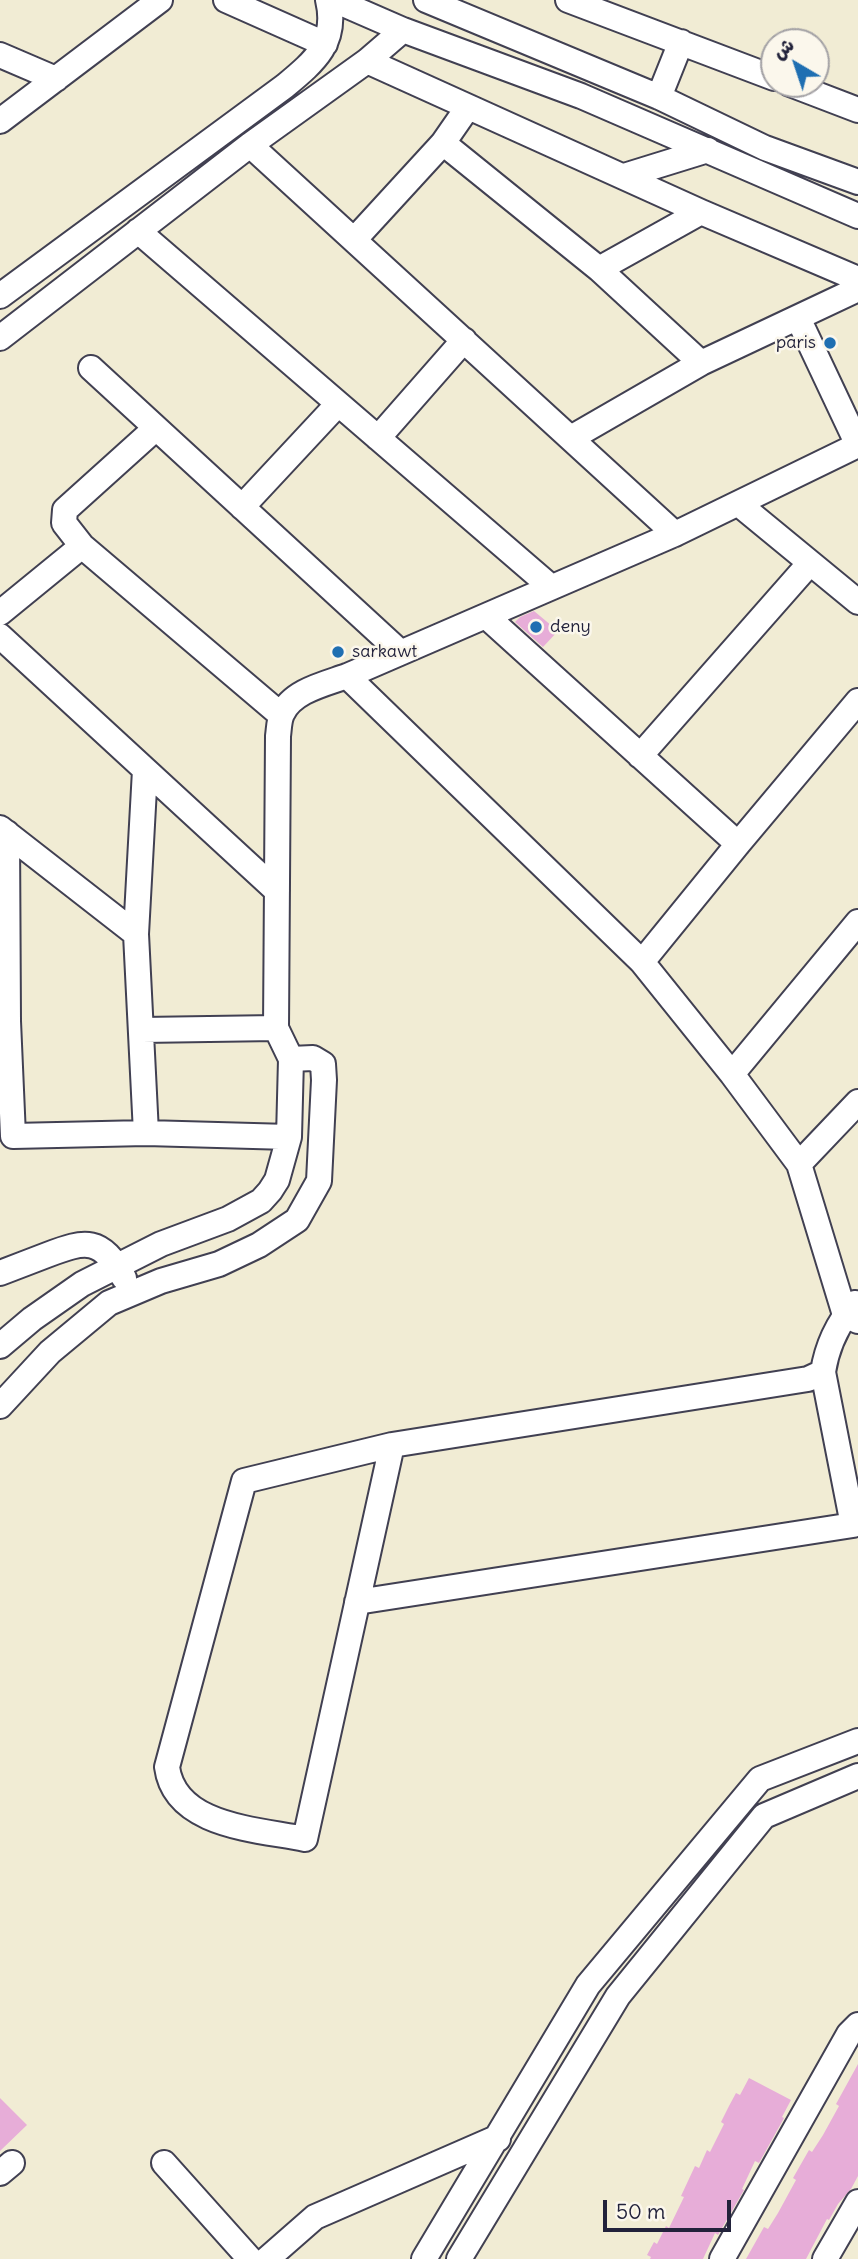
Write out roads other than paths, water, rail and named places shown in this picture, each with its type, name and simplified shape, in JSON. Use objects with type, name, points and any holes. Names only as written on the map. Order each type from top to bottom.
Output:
[{"type":"street","points":[[0,121],[160,0]]},
{"type":"street","points":[[226,0],[325,44]]},
{"type":"street","points":[[0,296],[300,74],[313,62],[325,44],[331,24],[328,0]]},
{"type":"street","points":[[334,0],[403,30],[581,96],[858,216]]},
{"type":"street","points":[[426,0],[659,97],[765,148],[858,182]]},
{"type":"street","points":[[568,0],[760,73]]},
{"type":"street","points":[[0,338],[250,145],[367,61],[403,30]]},
{"type":"street","points":[[659,97],[681,42]]},
{"type":"street","points":[[0,55],[57,79]]},
{"type":"street","points":[[367,61],[701,212],[858,279]]},
{"type":"street","points":[[827,98],[858,110]]},
{"type":"street","points":[[354,240],[443,143],[468,107]]},
{"type":"street","points":[[443,143],[599,268],[701,363]]},
{"type":"street","points":[[250,145],[676,534]]},
{"type":"street","points":[[624,176],[708,150]]},
{"type":"street","points":[[174,169],[193,189]]},
{"type":"street","points":[[599,268],[701,212]]},
{"type":"street","points":[[138,231],[551,587]]},
{"type":"street","points":[[571,438],[701,363],[858,289]]},
{"type":"street","points":[[0,1346],[72,1291],[117,1265],[162,1244],[228,1219],[261,1200],[277,1180],[289,1137],[291,1059],[276,1028],[278,736],[281,715],[291,700],[676,534],[858,445],[798,318]]},
{"type":"street","points":[[377,438],[464,340]]},
{"type":"street","points":[[91,368],[400,652]]},
{"type":"street","points":[[242,507],[338,404]]},
{"type":"street","points":[[156,428],[65,510],[64,523],[82,546],[281,715]]},
{"type":"street","points":[[740,505],[858,603]]},
{"type":"street","points":[[0,613],[82,546]]},
{"type":"street","points":[[640,756],[809,564]]},
{"type":"street","points":[[486,616],[738,844]]},
{"type":"street","points":[[0,636],[277,891]]},
{"type":"street","points":[[347,676],[642,962],[732,1074],[799,1164],[854,1312],[826,1353],[823,1372],[853,1525],[357,1602]]},
{"type":"street","points":[[642,962],[738,844],[849,730],[858,701]]},
{"type":"street","points":[[145,770],[135,934],[146,1133]]},
{"type":"street","points":[[3,830],[135,934]]},
{"type":"street","points":[[3,830],[5,1061],[13,1136],[146,1133],[289,1137]]},
{"type":"street","points":[[732,1074],[858,922]]},
{"type":"street","points":[[142,1030],[276,1028]]},
{"type":"street","points":[[0,1406],[50,1352],[109,1303],[162,1281],[219,1264],[259,1245],[297,1220],[319,1181],[324,1080],[323,1064],[313,1058],[291,1059]]},
{"type":"street","points":[[799,1164],[858,1102]]},
{"type":"street","points":[[0,1273],[73,1245],[88,1244],[102,1249],[117,1265],[132,1294]]},
{"type":"street","points":[[392,1445],[305,1839],[234,1825],[192,1810],[172,1789],[167,1768],[244,1481],[392,1445],[808,1379],[823,1372]]},
{"type":"street","points":[[424,2259],[588,1985],[760,1779],[858,1741]]},
{"type":"street","points":[[459,2259],[618,1996],[764,1816],[858,1776]]},
{"type":"street","points":[[722,2259],[849,2034],[858,2025]]},
{"type":"street","points":[[496,2138],[521,2157]]},
{"type":"street","points":[[267,2259],[315,2217],[496,2138]]},
{"type":"street","points":[[164,2163],[250,2259]]},
{"type":"street","points":[[825,2259],[858,2202]]},
{"type":"place","name":"paris","points":[[830,343]]},
{"type":"place","name":"deny","points":[[536,627]]},
{"type":"place","name":"sarkawt","points":[[338,652]]}]
